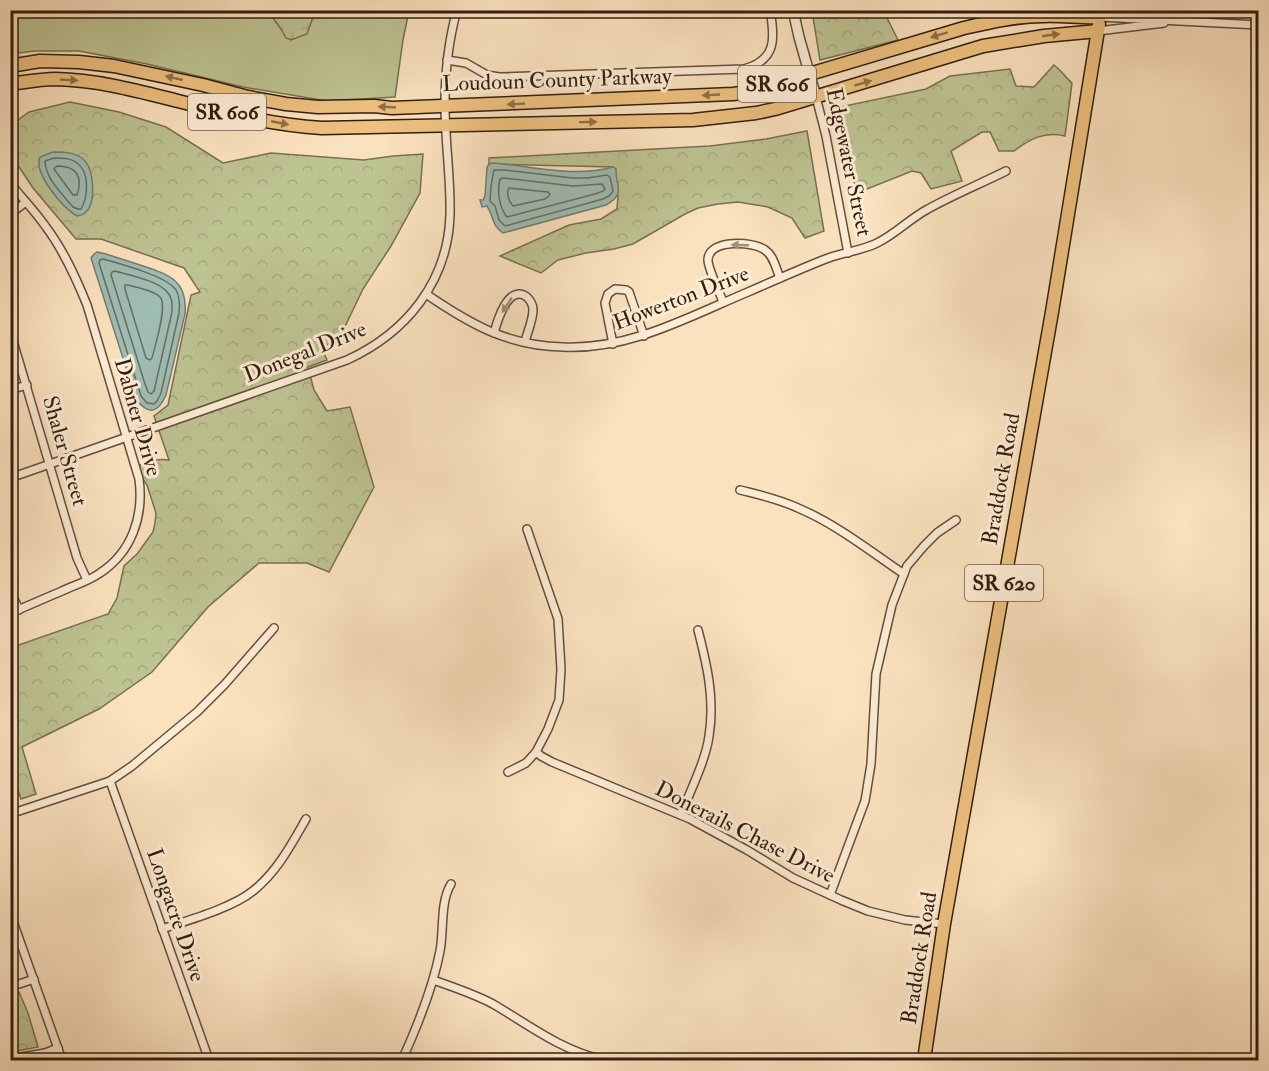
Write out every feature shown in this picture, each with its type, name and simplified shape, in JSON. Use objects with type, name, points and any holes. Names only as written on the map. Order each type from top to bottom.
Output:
[{"type":"main road","name":"Loudoun County Parkway","points":[[10,66],[40,62],[80,62],[114,66],[248,97],[318,107],[392,108],[733,94],[749,92],[964,28],[995,21],[1026,16],[1101,14]]},
{"type":"main road","name":"Braddock Road","points":[[924,1060],[944,924],[1101,14]]},
{"type":"main road","name":"Loudoun County Parkway","points":[[10,84],[53,79],[104,84],[296,126],[322,128],[693,120],[756,113],[983,46],[1098,30]]},
{"type":"street","name":"Donegal Drive","points":[[10,478],[347,360],[364,352],[394,331],[406,319],[426,294],[440,266],[448,234],[450,199],[445,106],[449,42],[457,10]]},
{"type":"street","points":[[447,60],[460,61],[487,75],[499,77],[744,69],[758,63],[769,52],[774,31],[770,10]]},
{"type":"street","name":"Edgewater Street","points":[[793,10],[826,136],[848,252]]},
{"type":"street","points":[[915,10],[928,10]]},
{"type":"street","points":[[1101,14],[1258,25]]},
{"type":"street","points":[[1098,30],[1185,21]]},
{"type":"street","name":"Howerton Drive","points":[[426,294],[460,317],[494,333],[525,342],[579,348],[613,344],[644,336],[825,259],[874,244],[894,234],[927,209],[1006,171]]},
{"type":"street","name":"Dabner Drive","points":[[10,183],[53,237],[78,282],[139,479],[140,492],[139,517],[135,529],[117,559],[87,580],[10,613]]},
{"type":"street","points":[[10,214],[26,202]]},
{"type":"street","points":[[723,303],[708,264],[709,254],[717,246],[723,244],[759,246],[771,257],[780,278]]},
{"type":"street","points":[[613,344],[605,303],[608,294],[615,288],[629,292],[644,336]]},
{"type":"street","points":[[494,333],[506,302],[516,295],[524,296],[530,301],[533,310],[525,342]]},
{"type":"street","name":"Shaler Street","points":[[10,331],[77,558],[87,580]]},
{"type":"street","points":[[10,390],[27,385]]},
{"type":"street","points":[[740,490],[779,500],[799,508],[860,544],[904,574]]},
{"type":"street","points":[[830,895],[865,801],[871,764],[876,674],[892,605],[908,566],[937,533],[956,520]]},
{"type":"street","points":[[508,772],[526,763],[536,752],[559,700],[561,669],[558,620],[526,529]]},
{"type":"street","points":[[10,590],[19,610]]},
{"type":"street","points":[[10,814],[111,782],[196,712],[225,684],[274,628]]},
{"type":"street","points":[[681,815],[709,738],[711,711],[709,677],[698,630]]},
{"type":"street","name":"Donerails Chase Drive","points":[[536,752],[546,759],[681,815],[747,850],[794,879],[830,895],[868,911],[905,920],[944,924]]},
{"type":"street","name":"Longacre Drive","points":[[111,782],[209,1060]]},
{"type":"street","points":[[162,929],[229,905],[253,891],[282,860],[306,819]]},
{"type":"street","points":[[402,1060],[433,980],[443,933],[444,899],[451,884]]},
{"type":"street","points":[[10,913],[62,1060]]},
{"type":"street","points":[[10,987],[34,979]]},
{"type":"street","points":[[433,980],[490,1003],[564,1046],[604,1060]]},
{"type":"street","points":[[10,1059],[45,1053],[58,1048]]},
{"type":"green space","points":[[10,11],[409,11],[395,97],[327,101],[243,87],[147,64],[79,51],[34,51],[11,54]]},
{"type":"green space","points":[[268,11],[314,11],[315,15],[307,34],[291,40],[286,38]]},
{"type":"green space","points":[[812,11],[858,11],[862,17],[886,16],[898,40],[820,60]]},
{"type":"green space","points":[[1054,65],[1072,83],[1065,136],[1044,135],[1014,151],[999,151],[990,132],[982,132],[951,151],[962,181],[931,189],[921,173],[912,171],[857,193],[835,108],[926,89],[950,76],[1010,69],[1016,86],[1034,87]]},
{"type":"green space","points":[[70,102],[119,112],[166,127],[223,163],[271,153],[364,160],[423,154],[420,193],[391,246],[363,289],[340,337],[322,348],[327,360],[308,367],[314,390],[327,411],[350,407],[374,487],[329,572],[307,563],[259,563],[208,607],[152,672],[99,709],[22,747],[36,794],[21,799],[11,770],[10,648],[108,614],[117,598],[124,566],[137,554],[153,532],[156,513],[147,485],[135,468],[151,461],[169,460],[154,416],[168,405],[191,295],[200,292],[184,268],[101,239],[76,239],[33,188],[11,155],[11,125],[29,112]]},
{"type":"green space","points":[[807,131],[824,231],[805,238],[792,218],[768,207],[738,202],[698,208],[633,244],[558,260],[541,273],[500,256],[569,225],[601,219],[617,209],[618,196],[613,167],[489,164],[489,158],[710,146]]},
{"type":"green space","points":[[19,992],[38,1047],[11,1052],[11,995]]},
{"type":"water","points":[[53,152],[74,154],[82,158],[88,166],[92,179],[92,195],[89,208],[83,214],[77,216],[71,212],[45,181],[39,164],[40,157]]},
{"type":"water","points":[[493,163],[568,171],[613,167],[616,169],[618,193],[606,205],[503,233],[496,227],[487,206],[482,207],[480,200],[483,200],[485,196],[487,167]]},
{"type":"water","points":[[97,252],[169,276],[184,294],[185,314],[166,395],[156,409],[145,408],[136,399],[91,258]]}]
